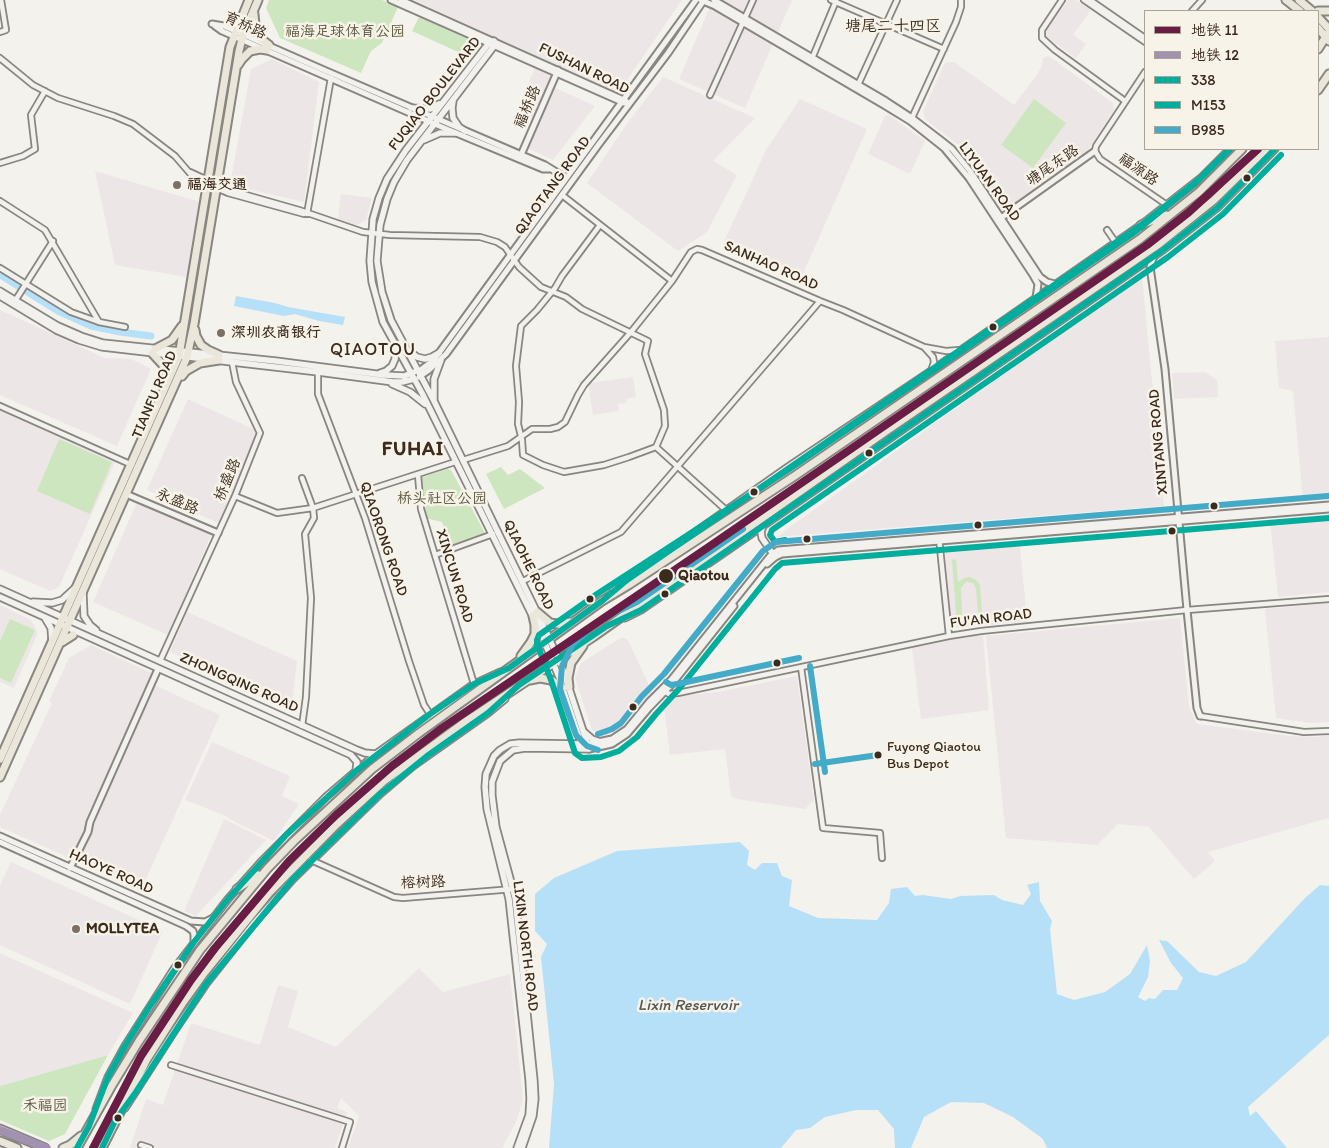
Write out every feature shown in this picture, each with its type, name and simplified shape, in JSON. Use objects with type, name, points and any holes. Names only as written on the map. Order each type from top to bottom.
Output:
[{"type":"main road","name":"TIANFU ROAD","points":[[0,777],[55,645],[59,624],[80,589],[126,494],[135,466],[180,354],[230,47],[249,0]]},
{"type":"main road","points":[[1287,0],[1299,10]]},
{"type":"main road","points":[[1299,0],[1310,9]]},
{"type":"main road","name":"TIANFU ROAD","points":[[0,759],[55,645],[69,624],[80,589],[135,466],[177,382],[188,354],[236,70],[243,37],[257,3]]},
{"type":"main road","points":[[257,3],[254,18],[257,32],[268,48]]},
{"type":"main road","points":[[1319,18],[1328,35],[1319,48]]},
{"type":"main road","name":"FUQIAO BOULEVARD","points":[[413,376],[388,332],[380,312],[372,282],[370,260],[375,233],[390,190],[407,160],[456,96],[492,43]]},
{"type":"main road","name":"FUQIAO BOULEVARD","points":[[420,373],[395,328],[384,302],[379,282],[377,261],[376,208],[383,188],[401,156],[492,43]]},
{"type":"main road","points":[[236,70],[242,59],[250,51],[268,48]]},
{"type":"main road","points":[[1319,88],[1329,74]]},
{"type":"main road","points":[[1319,88],[1329,79]]},
{"type":"main road","points":[[456,96],[453,102],[452,114],[456,123],[465,131]]},
{"type":"main road","points":[[411,108],[430,109],[443,102]]},
{"type":"main road","points":[[420,143],[434,134],[454,132]]},
{"type":"main road","points":[[77,1148],[124,1064],[180,978],[212,934],[267,869],[319,816],[384,760],[602,601],[627,580],[1116,243],[1167,205],[1214,166],[1229,150]]},
{"type":"main road","points":[[602,601],[796,475],[1140,239],[1220,173],[1241,150]]},
{"type":"main road","points":[[102,1148],[136,1079],[182,1004],[211,965],[269,893],[335,826],[384,781],[429,746],[608,626],[880,435],[1159,244],[1214,200],[1265,150]]},
{"type":"main road","points":[[608,626],[641,610],[1155,256],[1217,208],[1274,150]]},
{"type":"main road","points":[[1141,225],[1176,211]]},
{"type":"main road","points":[[0,291],[56,330],[79,340],[112,349],[188,354],[375,374],[413,376]]},
{"type":"main road","points":[[0,296],[14,302]]},
{"type":"main road","points":[[153,351],[172,340],[178,334],[184,321]]},
{"type":"main road","points":[[194,324],[196,336],[201,345],[219,357],[232,362],[383,382],[402,382],[413,376]]},
{"type":"main road","points":[[388,332],[395,328]]},
{"type":"main road","points":[[375,374],[386,371],[392,366],[395,359],[396,345]]},
{"type":"main road","points":[[153,351],[163,366],[167,377],[166,386]]},
{"type":"main road","points":[[408,351],[424,359],[432,358],[439,353]]},
{"type":"main road","points":[[177,382],[193,366],[219,357]]},
{"type":"main road","points":[[434,401],[434,379],[441,360]]},
{"type":"main road","name":"QIAOTANG ROAD","points":[[413,376],[420,373]]},
{"type":"main road","name":"QIAOHE ROAD","points":[[420,373],[523,581],[535,614]]},
{"type":"main road","name":"QIAOHE ROAD","points":[[413,376],[455,462],[535,614],[583,730],[585,747]]},
{"type":"main road","points":[[383,382],[410,392],[427,406]]},
{"type":"main road","points":[[436,424],[444,420]]},
{"type":"main road","points":[[765,524],[761,532],[762,538],[772,556]]},
{"type":"main road","points":[[748,536],[758,539],[772,556]]},
{"type":"main road","points":[[0,589],[63,616],[69,624],[89,638]]},
{"type":"main road","points":[[29,602],[62,600],[80,589],[84,616],[90,625],[104,636]]},
{"type":"main road","points":[[0,596],[59,624],[69,624]]},
{"type":"main road","points":[[535,614],[553,624],[575,621]]},
{"type":"main road","points":[[63,1148],[74,1142],[89,1126],[108,1077],[125,1046],[194,942],[237,889],[287,834],[376,754],[474,684],[512,665],[533,638],[536,629],[535,614]]},
{"type":"main road","points":[[42,616],[51,628],[55,645],[73,635],[78,634],[89,638]]},
{"type":"main road","name":"ZHONGQING ROAD","points":[[69,624],[104,636],[302,726],[354,757],[357,762],[356,771]]},
{"type":"main road","points":[[527,680],[546,679],[566,687],[573,659],[593,636]]},
{"type":"main road","name":"ZHONGQING ROAD","points":[[89,638],[328,741],[360,752],[376,754]]},
{"type":"main road","points":[[108,1148],[115,1121],[206,984],[255,922],[311,860],[380,794],[420,761],[488,713],[519,686]]},
{"type":"main road","name":"QIAOHE ROAD","points":[[566,687],[576,728],[585,747]]},
{"type":"main road","points":[[567,744],[573,738],[576,728]]},
{"type":"main road","points":[[583,730],[592,739],[601,742]]},
{"type":"main road","name":"LIXIN NORTH ROAD","points":[[517,1148],[527,1123],[530,1099],[510,890],[487,809],[485,787],[487,768],[496,754],[510,744],[519,742],[567,744],[585,747]]},
{"type":"main road","name":"LIXIN NORTH ROAD","points":[[522,1148],[533,1116],[535,1099],[510,890],[496,828],[492,787],[495,770],[505,756],[519,749],[585,747]]},
{"type":"main road","points":[[237,889],[267,869]]},
{"type":"main road","points":[[0,1129],[45,1148]]},
{"type":"main road","points":[[21,1148],[25,1140]]},
{"type":"main road","points":[[0,1141],[17,1148]]},
{"type":"street","points":[[0,32],[6,30],[1,0]]},
{"type":"street","name":"FUSHAN ROAD","points":[[391,0],[630,105]]},
{"type":"street","name":"FUSHAN ROAD","points":[[401,0],[492,43]]},
{"type":"street","name":"QIAOTANG ROAD","points":[[420,373],[439,353],[696,0]]},
{"type":"street","points":[[703,0],[744,20]]},
{"type":"street","name":"QIAOTANG ROAD","points":[[420,373],[441,360],[630,105],[703,0]]},
{"type":"street","points":[[714,0],[744,20]]},
{"type":"street","points":[[710,95],[753,0]]},
{"type":"street","points":[[857,87],[897,0]]},
{"type":"street","points":[[911,120],[944,49],[961,7],[961,0]]},
{"type":"street","points":[[1062,0],[1042,30],[1042,38],[1055,50],[1125,101]]},
{"type":"street","points":[[1084,0],[1144,41]]},
{"type":"street","points":[[1090,0],[1144,37]]},
{"type":"street","points":[[1193,10],[1202,0]]},
{"type":"street","points":[[811,60],[835,1],[944,49]]},
{"type":"street","name":"LIYUAN ROAD","points":[[744,20],[857,87],[942,141],[960,159],[1040,277],[1047,282],[1056,284]]},
{"type":"street","name":"育桥路","points":[[235,33],[411,108],[454,132],[543,169],[550,169]]},
{"type":"street","name":"育桥路","points":[[268,48],[331,78],[430,119]]},
{"type":"street","points":[[0,58],[28,81],[67,102],[114,116],[133,124],[175,156],[190,172],[207,182],[246,198],[307,214],[363,232],[486,238],[505,247],[514,261],[541,287],[551,292],[566,297],[582,309],[648,341],[645,354],[664,410],[665,426],[656,446],[604,465],[564,472],[543,465],[523,455],[518,424],[519,402],[516,366],[521,326],[537,310],[551,292],[600,225]]},
{"type":"street","name":"福桥路","points":[[521,155],[557,72]]},
{"type":"street","name":"塘尾东路","points":[[1001,218],[1095,152],[1096,146],[1144,73]]},
{"type":"street","points":[[307,214],[331,78]]},
{"type":"street","points":[[0,163],[23,156],[35,149],[30,115],[45,91]]},
{"type":"street","name":"LIYUAN ROAD","points":[[911,120],[952,155],[969,178],[1036,279],[1038,284],[1036,298]]},
{"type":"street","name":"育桥路","points":[[436,122],[465,131],[545,165],[566,178]]},
{"type":"street","name":"福源路","points":[[1095,152],[1100,159],[1167,205]]},
{"type":"street","points":[[401,156],[407,160]]},
{"type":"street","points":[[463,460],[508,446],[532,430],[550,429],[558,427],[565,422],[584,385],[631,332],[672,281],[562,195]]},
{"type":"street","points":[[0,202],[45,230],[99,322]]},
{"type":"street","points":[[1107,230],[1116,243]]},
{"type":"street","points":[[14,302],[53,241]]},
{"type":"street","name":"SANHAO ROAD","points":[[672,281],[691,252],[697,249],[714,254],[924,347],[946,351],[963,349]]},
{"type":"street","name":"XINTANG ROAD","points":[[1155,256],[1150,266],[1165,368],[1196,708],[1200,716]]},
{"type":"street","points":[[0,268],[71,312],[99,322],[125,327]]},
{"type":"street","points":[[523,581],[621,532],[820,301]]},
{"type":"street","points":[[924,347],[933,358],[934,362],[931,371]]},
{"type":"street","name":"桥盛路","points":[[160,661],[235,496],[260,433],[236,382],[232,362]]},
{"type":"street","name":"QIAORONG ROAD","points":[[318,372],[318,394],[365,518],[424,705],[430,714]]},
{"type":"street","points":[[0,406],[135,466]]},
{"type":"street","points":[[656,446],[726,510]]},
{"type":"street","points":[[235,496],[277,513],[313,508],[455,462]]},
{"type":"street","name":"XINCUN ROAD","points":[[418,475],[421,509],[474,684]]},
{"type":"street","points":[[302,478],[313,508],[314,518],[305,534],[311,598],[306,697],[302,726]]},
{"type":"street","name":"永盛路","points":[[126,494],[218,533]]},
{"type":"street","points":[[1178,520],[1329,505]]},
{"type":"street","points":[[585,747],[608,746],[624,737],[772,556],[781,550],[1329,510]]},
{"type":"street","points":[[435,555],[493,534]]},
{"type":"street","points":[[939,539],[949,636]]},
{"type":"street","name":"FU'AN ROAD","points":[[663,690],[672,694],[678,693],[949,636],[981,631],[1187,610],[1329,599]]},
{"type":"street","points":[[802,667],[824,828],[880,833],[882,858]]},
{"type":"street","points":[[70,868],[88,832],[90,822],[158,669]]},
{"type":"street","points":[[585,747],[612,739],[623,732],[663,690]]},
{"type":"street","points":[[1200,716],[1304,732],[1329,731]]},
{"type":"street","name":"HAOYE ROAD","points":[[0,836],[191,921],[205,922],[213,918]]},
{"type":"street","name":"HAOYE ROAD","points":[[0,842],[186,926],[194,935],[194,942]]},
{"type":"street","name":"榕树路","points":[[311,860],[394,897],[403,898],[510,890]]},
{"type":"street","points":[[171,1065],[350,1122],[342,1148]]},
{"type":"street","points":[[141,1145],[150,1148]]},
{"type":"shaded area","points":[[414,0],[682,0],[618,93]]},
{"type":"shaded area","points":[[713,0],[792,0],[745,108],[679,79]]},
{"type":"shaded area","points":[[1068,0],[1076,0],[1091,10],[1073,35],[1086,44],[1076,58],[1047,37],[1047,29]]},
{"type":"shaded area","points":[[1049,56],[1113,103],[1114,110],[1087,151],[1009,207],[1002,206],[975,165],[958,145],[925,119],[923,111],[945,63],[954,62],[1014,105],[1038,73],[1043,58]]},
{"type":"shaded area","points":[[272,59],[319,82],[304,202],[239,187],[231,179],[251,69]]},
{"type":"shaded area","points":[[535,68],[553,76],[533,118],[516,111]]},
{"type":"shaded area","points":[[663,77],[755,118],[713,161],[737,175],[707,232],[678,251],[587,183],[626,125]]},
{"type":"shaded area","points":[[553,87],[595,106],[553,160],[527,148]]},
{"type":"shaded area","points":[[800,99],[867,129],[801,278],[723,244],[766,150]]},
{"type":"shaded area","points":[[889,115],[925,141],[910,174],[868,154],[885,116]]},
{"type":"shaded area","points":[[95,171],[200,202],[187,277],[115,265]]},
{"type":"shaded area","points":[[341,194],[372,198],[366,220],[357,225],[338,219]]},
{"type":"shaded area","points":[[1142,276],[1164,506],[776,537],[952,411]]},
{"type":"shaded area","points":[[0,310],[105,358],[131,359],[151,369],[117,446],[0,395]]},
{"type":"shaded area","points":[[1329,337],[1329,499],[1303,501],[1293,391],[1279,388],[1275,341]]},
{"type":"shaded area","points":[[1205,372],[1217,380],[1218,397],[1174,399],[1172,373]]},
{"type":"shaded area","points":[[633,377],[636,397],[626,399],[627,403],[618,404],[619,411],[593,415],[588,383]]},
{"type":"shaded area","points":[[188,399],[260,432],[218,523],[147,490]]},
{"type":"shaded area","points":[[0,410],[115,462],[59,587],[50,591],[0,569]]},
{"type":"shaded area","points":[[137,502],[211,535],[168,635],[93,602]]},
{"type":"shaded area","points":[[1329,514],[1329,592],[1278,597],[1270,520]]},
{"type":"shaded area","points":[[1020,546],[1027,622],[952,628],[945,552]]},
{"type":"shaded area","points":[[1329,603],[1329,722],[1311,723],[1276,718],[1265,609]]},
{"type":"shaded area","points":[[0,605],[31,620],[38,633],[14,688],[0,682]]},
{"type":"shaded area","points":[[187,612],[297,661],[292,706],[170,652]]},
{"type":"shaded area","points":[[1180,618],[1189,706],[1197,724],[1290,736],[1318,737],[1329,735],[1329,818],[1208,852],[1215,861],[1194,879],[1149,827],[1118,824],[1097,845],[1006,838],[986,636]]},
{"type":"shaded area","points":[[983,635],[989,710],[921,719],[912,648]]},
{"type":"shaded area","points":[[622,637],[628,640],[652,692],[620,729],[606,736],[592,730],[575,678],[581,663]]},
{"type":"shaded area","points":[[91,645],[156,675],[152,684],[220,715],[141,890],[0,827],[0,815],[52,703],[49,701],[69,658]]},
{"type":"shaded area","points":[[797,676],[814,800],[805,809],[736,799],[731,796],[725,749],[670,755],[663,698],[718,692]]},
{"type":"shaded area","points":[[212,742],[290,776],[282,796],[299,804],[274,841],[226,816],[185,800]]},
{"type":"shaded area","points":[[224,819],[266,840],[196,916],[184,911]]},
{"type":"shaded area","points":[[11,862],[163,931],[130,1004],[0,945],[0,885]]},
{"type":"shaded area","points":[[0,953],[133,1013],[108,1055],[0,1086]]},
{"type":"shaded area","points":[[419,968],[443,992],[510,974],[523,1100],[516,1122],[502,1148],[348,1148],[359,1116],[341,1098],[337,1108],[347,1112],[335,1148],[130,1148],[146,1099],[163,1105],[191,1023],[260,1045],[278,985],[298,991],[288,1027],[336,1047]]},
{"type":"green space","name":"福海足球体育公园","points":[[269,0],[382,0],[398,7],[382,43],[371,51],[361,73],[280,38],[266,8]]},
{"type":"green space","points":[[419,17],[471,40],[473,48],[467,56],[412,31]]},
{"type":"green space","points":[[1034,99],[1066,123],[1033,168],[1001,145]]},
{"type":"green space","points":[[59,439],[112,462],[90,514],[37,491]]},
{"type":"green space","points":[[501,467],[508,475],[520,469],[545,488],[504,509],[486,474]]},
{"type":"green space","name":"桥头社区公园","points":[[447,469],[451,470],[486,535],[452,547],[442,522],[425,518],[422,509],[420,478]]},
{"type":"green space","points":[[956,559],[958,582],[970,577],[980,585],[982,612],[981,618],[977,623],[968,625],[961,622],[962,627],[957,627],[952,560]],"holes":[[[966,582],[973,583],[976,589],[978,614],[971,621],[965,619],[962,614],[961,588]]]},
{"type":"green space","points":[[10,619],[35,630],[11,683],[0,678],[0,641]]},
{"type":"green space","name":"禾福园","points":[[108,1055],[65,1134],[49,1141],[0,1120],[0,1086]]},
{"type":"water","points":[[236,296],[345,317],[343,325],[295,314],[284,316],[234,306]]},
{"type":"water","name":"Lixin Reservoir","points":[[740,842],[749,851],[747,865],[755,870],[762,863],[777,863],[782,876],[792,880],[789,906],[818,918],[877,920],[889,903],[891,889],[907,887],[915,896],[923,895],[951,899],[960,896],[994,895],[1002,900],[1023,905],[1031,894],[1027,885],[1039,882],[1040,901],[1052,921],[1050,929],[1057,994],[1074,1000],[1105,992],[1130,974],[1147,945],[1150,961],[1148,977],[1138,997],[1145,1001],[1149,998],[1155,999],[1163,990],[1177,990],[1183,978],[1171,963],[1159,940],[1167,941],[1199,972],[1216,976],[1246,962],[1305,898],[1320,885],[1329,886],[1329,1035],[1248,1107],[1250,1116],[1256,1111],[1287,1148],[1047,1148],[1043,1139],[1013,1117],[984,1103],[951,1102],[924,1117],[911,1148],[895,1148],[894,1129],[878,1110],[856,1110],[825,1117],[810,1128],[796,1130],[781,1148],[549,1148],[554,1084],[541,957],[547,944],[535,931],[535,894],[554,878],[617,851]]},
{"type":"waterway","points":[[0,275],[58,311],[91,326],[151,336]]},
{"type":"metro line","name":"11","points":[[93,1148],[141,1056],[191,980],[215,948],[289,861],[336,815],[392,766],[442,728],[1147,245],[1189,212],[1257,150]]},
{"type":"metro line","name":"12","points":[[0,1130],[46,1148]]},
{"type":"transit line","name":"338","points":[[77,1148],[89,1126],[108,1077],[125,1046],[194,942],[228,899],[287,834],[356,771],[430,714],[474,684],[509,668],[602,601],[627,580],[1141,225],[1202,177],[1229,150]]},
{"type":"transit line","name":"M153","points":[[1229,150],[1193,185],[1135,232],[791,468],[597,594],[539,635],[537,644],[575,753],[582,758],[601,757],[619,751],[637,737],[679,689],[775,569],[782,563],[1329,518]]},
{"type":"transit line","name":"338","points":[[102,1148],[115,1121],[206,984],[293,879],[380,794],[427,756],[488,713],[519,685],[607,626],[641,610],[1163,250],[1217,208],[1274,150]]},
{"type":"transit line","name":"M153","points":[[785,540],[775,542],[770,535],[772,530],[1168,257],[1223,214],[1281,155]]},
{"type":"transit line","name":"B985","points":[[598,734],[612,729],[621,723],[642,696],[664,674],[763,551],[776,542],[1328,496]]},
{"type":"transit line","name":"B985","points":[[598,750],[587,746],[576,735],[560,689],[562,666],[573,644],[602,619],[637,602],[743,529]]},
{"type":"transit line","name":"B985","points":[[666,682],[671,685],[677,684],[799,658]]},
{"type":"transit line","name":"B985","points":[[810,666],[825,772]]},
{"type":"transit line","name":"B985","points":[[815,764],[878,755]]},
{"type":"place","name":"福海交通","points":[[177,185]]},
{"type":"place","name":"深圳农商银行","points":[[221,333]]},
{"type":"place","name":"Qiaotou","points":[[666,576]]},
{"type":"place","name":"Fuyong Qiaotou Bus Depot","points":[[878,755]]},
{"type":"place","name":"MOLLYTEA","points":[[76,929]]},
{"type":"district","name":"塘尾二十四区","points":[[893,27]]},
{"type":"district","name":"QIAOTOU","points":[[373,350]]},
{"type":"district","name":"FUHAI","points":[[413,450]]}]
